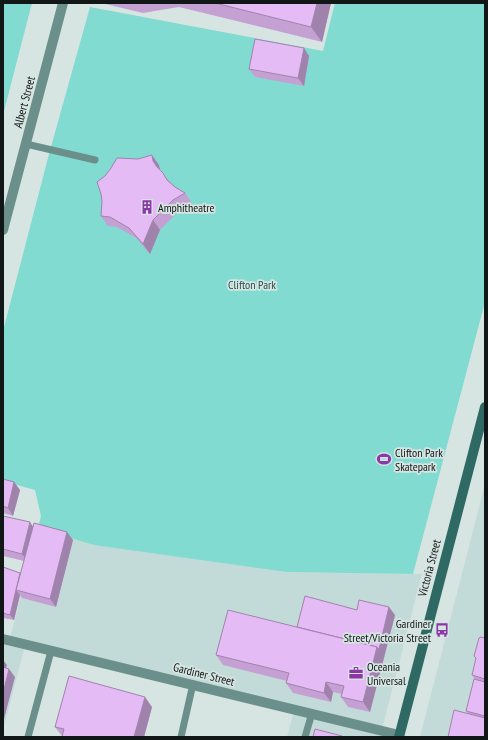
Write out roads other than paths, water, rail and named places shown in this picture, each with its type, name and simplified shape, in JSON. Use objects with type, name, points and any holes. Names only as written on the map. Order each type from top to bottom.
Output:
[{"type":"street","name":"Albert Street","points":[[3,230],[63,3]]},
{"type":"street","name":"Victoria Street","points":[[399,736],[485,407]]},
{"type":"street","name":"Gardiner Street","points":[[3,639],[312,713],[399,736]]},
{"type":"lane","points":[[26,144],[95,160]]},
{"type":"lane","points":[[28,737],[51,651]]},
{"type":"lane","points":[[181,737],[193,684]]},
{"type":"lane","points":[[306,737],[312,713]]},
{"type":"place","name":"Amphitheatre","points":[[147,207]]},
{"type":"place","name":"Clifton Park Skatepark","points":[[384,459]]},
{"type":"place","name":"Gardiner Street/Victoria Street","points":[[442,630]]},
{"type":"place","name":"Oceania Universal","points":[[356,673]]},
{"type":"park label","name":"Clifton Park","points":[[252,284]]}]
